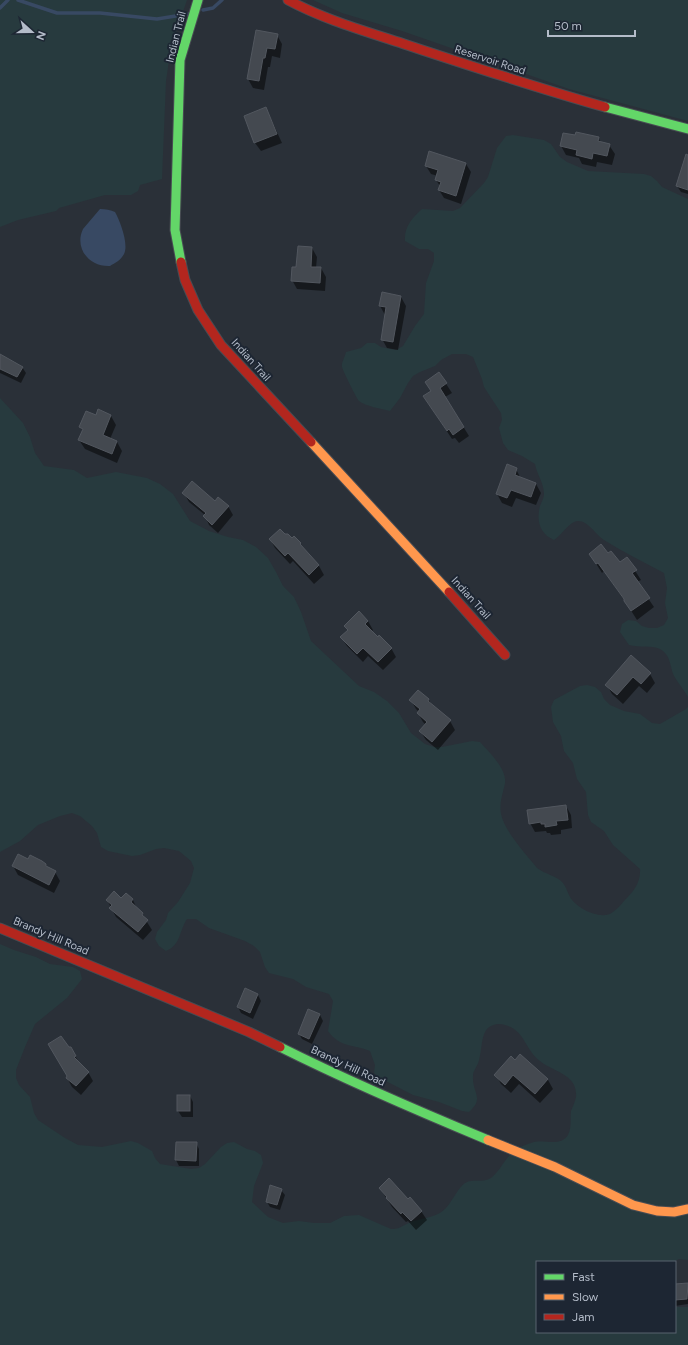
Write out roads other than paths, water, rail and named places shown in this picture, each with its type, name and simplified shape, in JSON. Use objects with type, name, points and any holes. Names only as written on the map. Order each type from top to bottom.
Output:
[{"type":"street","name":"Indian Trail","points":[[198,0],[180,60],[175,230],[182,273],[198,310],[221,346],[428,568],[505,655]]},
{"type":"street","name":"Reservoir Road","points":[[288,0],[338,21],[513,80],[610,109],[688,129]]},
{"type":"street","name":"Brandy Hill Road","points":[[0,928],[249,1032],[332,1073],[432,1117],[555,1167],[632,1205],[657,1212],[674,1212],[688,1209]]},
{"type":"water","points":[[100,209],[115,212],[125,239],[125,250],[123,256],[120,260],[110,266],[102,265],[90,260],[85,255],[80,243],[83,229]]},
{"type":"waterway","points":[[0,8],[8,0]]},
{"type":"waterway","points":[[18,0],[57,13],[100,13],[157,19],[188,14]]},
{"type":"waterway","points":[[203,10],[213,8],[222,0]]}]
